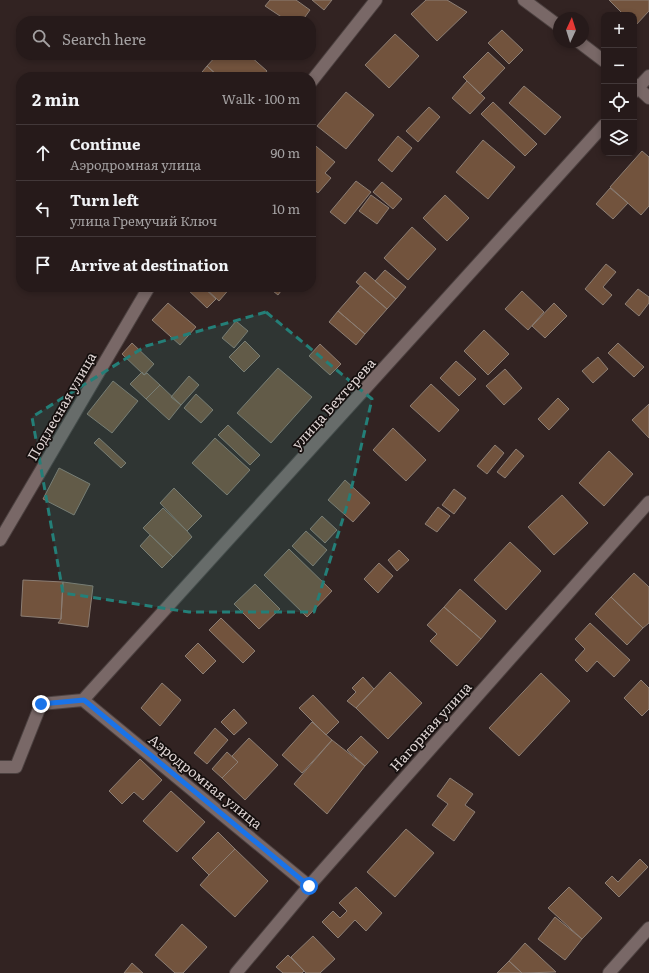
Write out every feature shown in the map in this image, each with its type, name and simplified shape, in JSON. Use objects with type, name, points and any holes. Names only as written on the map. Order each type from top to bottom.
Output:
[{"type":"street","points":[[316,76],[376,0]]},
{"type":"street","points":[[524,0],[553,22]]},
{"type":"street","points":[[587,48],[601,59]]},
{"type":"street","points":[[637,86],[649,76]]},
{"type":"street","points":[[637,89],[649,98]]},
{"type":"street","name":"улица Бехтерева","points":[[84,700],[601,128]]},
{"type":"street","name":"Подлесная улица","points":[[0,540],[146,292]]},
{"type":"street","name":"Нагорная улица","points":[[236,973],[309,886],[649,502]]},
{"type":"street","points":[[0,767],[16,767],[41,704],[84,700]]},
{"type":"street","name":"Аэродромная улица","points":[[84,700],[309,886]]},
{"type":"street","points":[[608,973],[649,928]]},
{"type":"highlighted area","points":[[266,312],[372,399],[349,499],[314,612],[189,612],[63,593],[32,417],[146,346]]},
{"type":"building","points":[[270,0],[296,0],[310,10],[306,16],[280,16],[265,6]]},
{"type":"building","points":[[312,0],[332,0],[324,10]]},
{"type":"building","points":[[426,0],[447,0],[467,12],[437,41],[411,14]]},
{"type":"building","points":[[609,0],[649,0],[649,11],[637,24],[637,12],[621,12]]},
{"type":"building","points":[[502,30],[523,50],[509,64],[488,43]]},
{"type":"building","points":[[395,34],[419,56],[389,88],[365,65]]},
{"type":"building","points":[[488,52],[505,68],[480,94],[463,77]]},
{"type":"building","points":[[212,60],[255,60],[267,71],[214,72],[207,66]]},
{"type":"building","points":[[207,66],[214,72],[202,72]]},
{"type":"building","points":[[467,81],[485,98],[470,114],[452,98]]},
{"type":"building","points":[[524,86],[561,117],[545,135],[509,103]]},
{"type":"building","points":[[346,92],[374,115],[346,149],[317,126]]},
{"type":"building","points":[[493,102],[537,144],[525,156],[481,114]]},
{"type":"building","points":[[429,107],[440,117],[418,142],[406,131]]},
{"type":"building","points":[[398,136],[412,148],[392,172],[378,160]]},
{"type":"building","points":[[483,140],[515,167],[488,199],[456,172]]},
{"type":"building","points":[[316,146],[335,162],[325,173],[331,178],[318,193],[316,191]]},
{"type":"building","points":[[642,151],[649,157],[649,206],[641,215],[610,187]]},
{"type":"building","points":[[356,181],[371,192],[345,224],[330,212]]},
{"type":"building","points":[[382,182],[402,199],[393,209],[373,192]]},
{"type":"building","points":[[610,188],[628,203],[613,219],[596,204]]},
{"type":"building","points":[[371,195],[389,208],[377,224],[359,211]]},
{"type":"building","points":[[445,195],[469,218],[447,241],[423,218]]},
{"type":"building","points":[[412,227],[436,249],[408,280],[384,258]]},
{"type":"building","points":[[606,264],[616,272],[603,287],[612,295],[603,305],[585,289]]},
{"type":"building","points":[[385,270],[406,287],[396,299],[375,281]]},
{"type":"building","points":[[365,272],[396,299],[387,309],[356,282]]},
{"type":"building","points":[[360,286],[387,309],[365,334],[338,311]]},
{"type":"building","points":[[638,289],[649,297],[649,303],[639,316],[625,304]]},
{"type":"building","points":[[522,291],[544,312],[528,330],[505,309]]},
{"type":"building","points":[[190,292],[208,292],[216,299],[207,308]]},
{"type":"building","points":[[209,292],[227,292],[219,301]]},
{"type":"building","points":[[168,303],[196,327],[180,345],[152,320]]},
{"type":"building","points":[[554,303],[567,316],[545,338],[532,326]]},
{"type":"building","points":[[338,311],[365,334],[356,345],[329,322]]},
{"type":"building","points":[[236,321],[248,331],[234,348],[222,338]]},
{"type":"building","points":[[484,330],[509,354],[488,375],[464,351]]},
{"type":"building","points":[[245,341],[260,356],[244,372],[229,357]]},
{"type":"building","points":[[132,343],[154,364],[144,375],[122,354]]},
{"type":"building","points":[[618,343],[644,367],[634,377],[608,353]]},
{"type":"building","points":[[320,344],[341,364],[330,375],[309,356]]},
{"type":"building","points":[[598,357],[608,369],[593,383],[582,371]]},
{"type":"building","points":[[456,361],[476,379],[459,396],[440,378]]},
{"type":"building","points":[[278,368],[312,397],[271,443],[237,413]]},
{"type":"building","points":[[505,369],[522,388],[504,405],[486,386]]},
{"type":"building","points":[[142,372],[144,375],[147,373],[160,385],[146,399],[130,384]]},
{"type":"building","points":[[189,376],[199,385],[181,405],[171,397]]},
{"type":"building","points":[[113,381],[138,401],[112,433],[87,414]]},
{"type":"building","points":[[431,384],[459,410],[439,432],[410,406]]},
{"type":"building","points":[[160,385],[181,405],[169,420],[146,399]]},
{"type":"building","points":[[196,394],[213,410],[201,423],[184,408]]},
{"type":"building","points":[[558,398],[569,409],[549,430],[538,419]]},
{"type":"building","points":[[649,404],[649,438],[632,420]]},
{"type":"building","points":[[228,425],[260,455],[250,465],[218,435]]},
{"type":"building","points":[[393,428],[426,460],[406,481],[373,450]]},
{"type":"building","points":[[99,438],[126,463],[121,468],[94,443]]},
{"type":"building","points":[[215,438],[250,470],[227,495],[192,463]]},
{"type":"building","points":[[495,445],[504,453],[487,474],[477,466]]},
{"type":"building","points":[[516,449],[524,456],[505,478],[497,472]]},
{"type":"building","points":[[609,451],[633,474],[604,506],[579,483]]},
{"type":"building","points":[[59,468],[90,484],[74,515],[43,499]]},
{"type":"building","points":[[345,480],[370,503],[353,522],[328,500]]},
{"type":"building","points":[[174,488],[202,516],[187,531],[160,503]]},
{"type":"building","points":[[454,489],[466,498],[454,514],[442,505]]},
{"type":"building","points":[[562,495],[588,523],[554,555],[528,527]]},
{"type":"building","points":[[438,507],[450,516],[437,532],[425,524]]},
{"type":"building","points":[[163,508],[192,537],[173,557],[143,528]]},
{"type":"building","points":[[322,516],[337,530],[325,543],[310,529]]},
{"type":"building","points":[[306,531],[327,550],[313,566],[292,546]]},
{"type":"building","points":[[150,535],[173,557],[162,568],[140,546]]},
{"type":"building","points":[[510,542],[541,571],[506,610],[474,580]]},
{"type":"building","points":[[289,549],[332,591],[307,617],[264,575]]},
{"type":"building","points":[[399,550],[409,560],[397,571],[388,560]]},
{"type":"building","points":[[379,563],[393,576],[378,593],[364,579]]},
{"type":"building","points":[[634,573],[649,587],[649,623],[643,628],[611,597]]},
{"type":"building","points":[[23,580],[63,582],[61,619],[21,616]]},
{"type":"building","points":[[63,582],[93,586],[88,627],[58,623],[61,619]]},
{"type":"building","points":[[255,584],[280,609],[259,629],[234,604]]},
{"type":"building","points":[[460,589],[496,621],[481,639],[444,607]]},
{"type":"building","points":[[611,597],[643,628],[627,645],[595,614]]},
{"type":"building","points":[[444,607],[481,639],[457,666],[430,641],[437,634],[427,625]]},
{"type":"building","points":[[221,618],[255,651],[243,663],[209,630]]},
{"type":"building","points":[[590,623],[630,660],[614,677],[597,661],[587,672],[575,660],[585,649],[575,639]]},
{"type":"building","points":[[198,643],[216,661],[203,674],[185,656]]},
{"type":"building","points":[[390,672],[422,703],[388,739],[356,708]]},
{"type":"building","points":[[541,673],[570,701],[519,756],[489,728]]},
{"type":"building","points":[[363,677],[374,689],[356,708],[347,701],[356,692],[352,688]]},
{"type":"building","points":[[641,680],[649,688],[649,709],[642,716],[624,698]]},
{"type":"building","points":[[162,683],[181,700],[160,726],[141,708]]},
{"type":"building","points":[[313,695],[339,722],[326,735],[299,708]]},
{"type":"building","points":[[234,709],[247,723],[234,735],[221,722]]},
{"type":"building","points":[[312,722],[332,740],[302,773],[282,755]]},
{"type":"building","points":[[215,728],[228,740],[207,764],[194,753]]},
{"type":"building","points":[[361,736],[378,752],[365,766],[347,750]]},
{"type":"building","points":[[249,738],[278,765],[245,800],[222,778],[238,762],[232,756]]},
{"type":"building","points":[[332,740],[365,766],[327,814],[294,784]]},
{"type":"building","points":[[227,752],[238,762],[222,778],[212,769]]},
{"type":"building","points":[[140,759],[162,780],[143,800],[134,792],[122,804],[109,791]]},
{"type":"building","points":[[450,778],[473,794],[465,805],[475,812],[454,841],[432,825],[448,804],[437,796]]},
{"type":"building","points":[[171,791],[205,822],[177,852],[143,821]]},
{"type":"building","points":[[406,829],[434,853],[395,897],[367,872]]},
{"type":"building","points":[[218,832],[235,849],[209,875],[192,858]]},
{"type":"building","points":[[235,849],[268,881],[235,917],[200,885]]},
{"type":"building","points":[[640,859],[648,867],[619,897],[605,883],[612,876],[618,882]]},
{"type":"building","points":[[356,887],[382,913],[366,931],[355,920],[338,938],[322,922],[333,911],[340,918],[347,911],[339,903]]},
{"type":"building","points":[[569,887],[602,918],[582,939],[548,908]]},
{"type":"building","points":[[555,917],[582,939],[565,960],[538,939]]},
{"type":"building","points":[[182,924],[207,947],[183,973],[175,973],[155,955]]},
{"type":"building","points":[[313,936],[335,959],[320,973],[306,973],[291,957]]},
{"type":"building","points":[[525,943],[556,972],[522,973],[509,961]]},
{"type":"building","points":[[288,955],[304,971],[302,973],[283,973],[276,967]]},
{"type":"building","points":[[509,961],[522,973],[497,973]]},
{"type":"building","points":[[132,963],[143,973],[124,973]]},
{"type":"route","points":[[41,704],[84,700],[309,886]]}]
